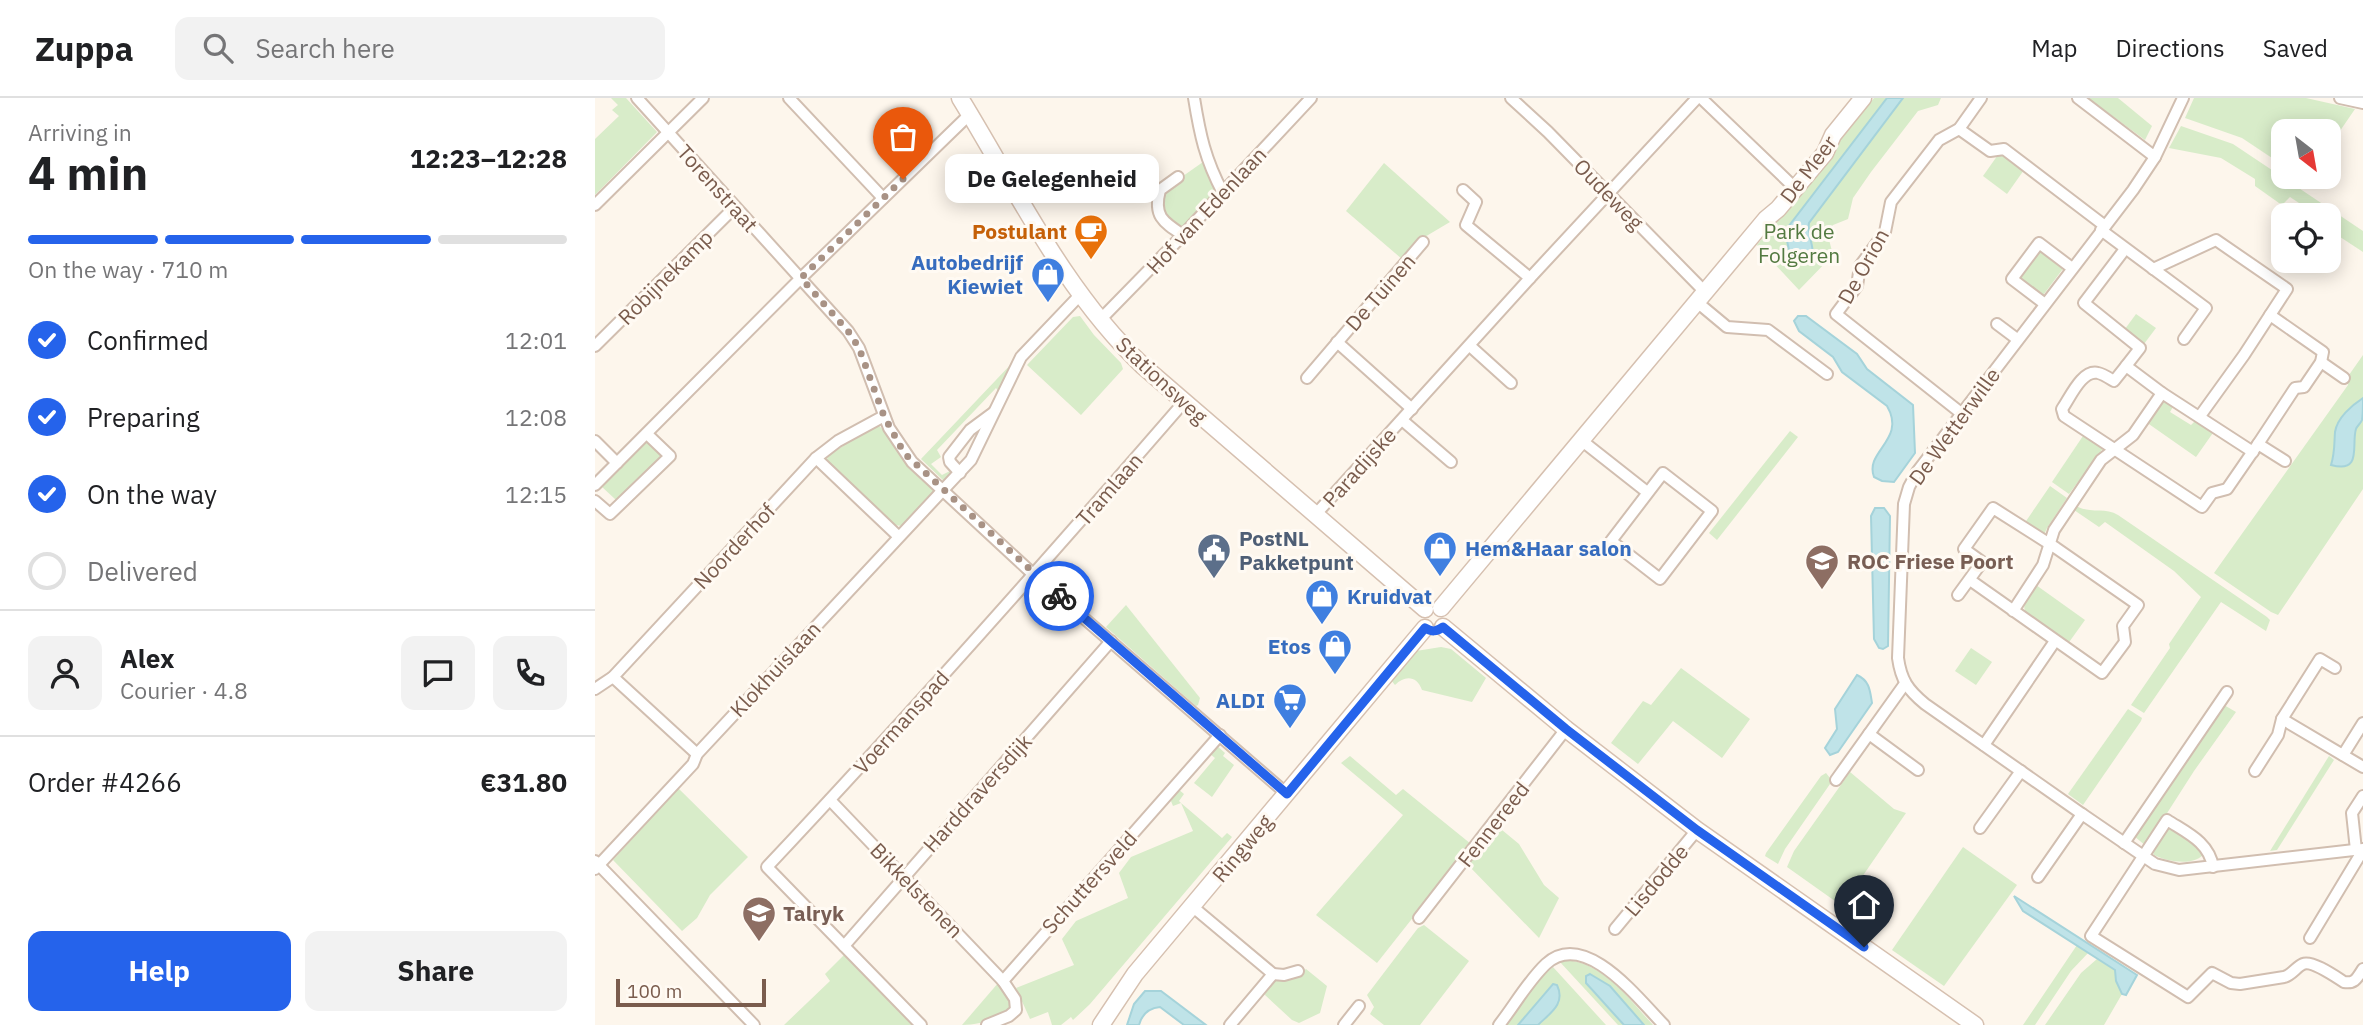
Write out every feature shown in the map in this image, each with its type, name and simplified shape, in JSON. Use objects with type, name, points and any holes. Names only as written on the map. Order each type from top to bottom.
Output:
[{"type":"street","name":"Torenstraat","points":[[636,98],[848,331],[859,348],[884,416],[904,453],[1034,575],[1287,794]]},
{"type":"street","points":[[595,205],[703,98]]},
{"type":"street","points":[[789,98],[883,198]]},
{"type":"street","name":"Stationsweg","points":[[960,98],[1080,295],[1136,359],[1317,514],[1433,608]]},
{"type":"street","points":[[1187,98],[1194,98],[1202,147],[1223,193]]},
{"type":"street","name":"Hof van Edenlaan","points":[[1100,320],[1311,98]]},
{"type":"street","name":"Oudeweg","points":[[1511,98],[1609,194],[1701,297]]},
{"type":"street","points":[[1699,98],[1796,188]]},
{"type":"street","name":"Paradijske","points":[[1317,514],[1530,278],[1699,98]]},
{"type":"street","name":"De Meer","points":[[1433,608],[1581,440],[1766,219],[1796,188],[1825,153],[1833,135],[1863,98]]},
{"type":"street","name":"De Orion","points":[[1961,413],[1836,314],[1857,286],[1860,266],[1885,232],[1891,202],[1939,140],[1959,129],[1981,98]]},
{"type":"street","points":[[2078,98],[2155,156]]},
{"type":"street","name":"De Wetterwille","points":[[1904,685],[1898,658],[1904,504],[1909,487],[1961,413],[2133,190],[2155,156],[2183,98]]},
{"type":"street","points":[[2340,98],[2363,103]]},
{"type":"street","points":[[595,485],[801,278],[970,114]]},
{"type":"street","points":[[1959,129],[1990,151],[2004,149],[2103,228],[2125,249],[2206,308],[2184,339]]},
{"type":"street","points":[[1178,177],[1160,190],[1157,206],[1161,218],[1183,235]]},
{"type":"street","points":[[1462,190],[1476,202],[1466,225],[1530,278]]},
{"type":"street","name":"Robijnekamp","points":[[595,346],[735,207]]},
{"type":"street","points":[[2153,269],[2216,240],[2287,289],[2200,416]]},
{"type":"street","name":"De Tuinen","points":[[1307,378],[1423,242]]},
{"type":"street","points":[[2045,304],[2012,279],[2039,243],[2072,268]]},
{"type":"street","points":[[2125,249],[2084,303],[2140,348],[2114,381],[2097,373],[2084,377],[2062,409],[2064,416],[2202,507],[2212,493],[2227,489],[2295,388],[2304,387],[2321,362],[2323,352],[2270,315]]},
{"type":"street","name":"Klokhuislaan","points":[[596,865],[693,764],[697,754],[898,536],[960,473],[971,460],[1021,358],[1080,295]]},
{"type":"street","points":[[1701,297],[1727,327],[1768,330],[1827,374]]},
{"type":"street","points":[[1997,324],[2017,339]]},
{"type":"street","name":"De Tuinen","points":[[1337,342],[1412,409]]},
{"type":"street","points":[[1469,346],[1511,383]]},
{"type":"street","points":[[2321,362],[2344,378]]},
{"type":"street","points":[[2126,366],[2162,393],[2200,416],[2255,448],[2285,461]]},
{"type":"street","points":[[2013,611],[2043,565],[2054,530],[2101,460],[2133,435],[2162,393]]},
{"type":"street","name":"Tramlaan","points":[[1034,575],[1184,402]]},
{"type":"street","name":"Klokhuislaan","points":[[960,473],[949,457],[970,430],[996,411]]},
{"type":"street","name":"Noorderhof","points":[[595,689],[613,677],[816,458],[838,441],[884,416]]},
{"type":"street","name":"Paradijske","points":[[1402,421],[1451,462]]},
{"type":"street","points":[[595,501],[610,514],[670,456],[647,434]]},
{"type":"street","points":[[1581,440],[1647,492]]},
{"type":"street","points":[[595,441],[617,463]]},
{"type":"street","points":[[816,458],[898,536]]},
{"type":"street","points":[[1663,473],[1712,511],[1660,579],[1611,541],[1647,492],[1663,473]]},
{"type":"street","points":[[1958,595],[1982,562],[1964,549],[1993,508],[2138,606],[2123,626],[2126,642],[2102,673],[1970,580]]},
{"type":"street","name":"Voermanspad","points":[[844,946],[767,867],[1034,575]]},
{"type":"street","points":[[1433,608],[1445,614],[1443,627],[1438,631],[1431,631],[1425,628],[1420,618],[1433,608]]},
{"type":"street","points":[[1443,627],[1566,729],[1697,830],[1975,1025]]},
{"type":"street","name":"Ringweg","points":[[1101,1025],[1135,974],[1425,628]]},
{"type":"street","name":"Harddraversdijk","points":[[844,946],[1111,641]]},
{"type":"street","points":[[1984,744],[2055,641]]},
{"type":"street","points":[[2255,771],[2277,735],[2281,719],[2320,659],[2335,668]]},
{"type":"street","points":[[613,677],[697,754]]},
{"type":"street","points":[[1836,780],[1904,685],[1925,704],[2155,864],[2179,870],[2361,849]]},
{"type":"street","points":[[2124,843],[2227,692]]},
{"type":"street","points":[[2281,719],[2363,767]]},
{"type":"street","points":[[2343,755],[2363,723]]},
{"type":"street","name":"Fennereed","points":[[1419,918],[1566,729]]},
{"type":"street","points":[[1869,734],[1918,770]]},
{"type":"street","name":"Schuttersveld","points":[[1003,981],[1220,735]]},
{"type":"street","points":[[1980,828],[2021,771]]},
{"type":"street","points":[[2310,938],[2361,849],[2352,813],[2363,796]]},
{"type":"street","name":"Bikkelstenen","points":[[830,800],[1003,981]]},
{"type":"street","points":[[2038,877],[2082,814]]},
{"type":"street","points":[[2213,867],[2206,847],[2167,820],[2091,936],[2187,997],[2212,973],[2231,983],[2240,984],[2284,977],[2302,964],[2309,963],[2350,983],[2355,981],[2363,970]]},
{"type":"street","name":"Lisdodde","points":[[1615,929],[1697,830]]},
{"type":"street","points":[[596,865],[754,1025]]},
{"type":"street","points":[[1193,907],[1273,974],[1284,975],[1298,971]]},
{"type":"street","points":[[844,946],[921,1025]]},
{"type":"street","points":[[1499,1025],[1545,965],[1561,954],[1591,959],[1612,972],[1664,1025]]},
{"type":"street","points":[[1230,1025],[1273,974]]},
{"type":"street","points":[[987,1025],[1009,1016],[1016,1010],[1015,999],[1003,981]]},
{"type":"street","points":[[1344,1025],[1359,1006]]},
{"type":"green space","points":[[611,98],[626,98],[657,132],[595,195],[595,139],[619,116],[612,110],[618,105]]},
{"type":"green space","name":"Park de Folgeren","points":[[1874,98],[1941,98],[1938,105],[1918,111],[1871,172],[1853,198],[1848,219],[1833,225],[1827,232],[1833,255],[1799,290],[1757,245]]},
{"type":"green space","points":[[2088,98],[2118,98],[2152,126],[2145,140]]},
{"type":"green space","points":[[2194,98],[2306,98],[2355,109],[2341,129],[2341,119],[2271,119],[2271,157],[2242,138],[2185,118]]},
{"type":"green space","points":[[2181,126],[2233,144],[2271,169],[2271,189],[2300,189],[2321,203],[2299,203],[2290,197],[2284,203],[2279,203],[2255,186],[2255,179],[2221,158],[2169,148]]},
{"type":"green space","points":[[2000,152],[2024,170],[2007,194],[1983,176]]},
{"type":"green space","points":[[1203,162],[1220,192],[1182,232],[1163,214],[1162,196],[1166,188]]},
{"type":"green space","points":[[1384,163],[1450,222],[1423,238],[1402,259],[1346,211]]},
{"type":"green space","points":[[2341,216],[2363,231],[2363,252],[2341,238]]},
{"type":"green space","points":[[2041,247],[2065,266],[2041,298],[2017,278]]},
{"type":"green space","points":[[2136,314],[2156,328],[2144,344],[2125,329]]},
{"type":"green space","points":[[1080,316],[1121,363],[1123,369],[1081,415],[1027,365],[1073,317]]},
{"type":"green space","points":[[2363,355],[2363,489],[2278,615],[2214,573],[2348,385],[2349,375]]},
{"type":"green space","points":[[1014,361],[1000,393],[996,388],[937,450],[941,457],[931,464],[942,475],[950,471],[952,473],[945,482],[921,459]]},
{"type":"green space","points":[[2163,402],[2174,405],[2170,412],[2191,425],[2196,420],[2215,430],[2196,457],[2146,422]]},
{"type":"green space","points":[[876,424],[885,432],[911,470],[934,490],[903,526],[893,525],[826,462],[828,456]]},
{"type":"green space","points":[[1790,431],[1798,437],[1717,540],[1709,533]]},
{"type":"green space","points":[[2085,433],[2104,447],[2069,494],[2052,482]]},
{"type":"green space","points":[[646,441],[662,455],[616,500],[600,485]]},
{"type":"green space","points":[[2050,486],[2067,498],[2043,537],[2024,524]]},
{"type":"green space","points":[[2076,506],[2118,515],[2267,617],[2270,620],[2266,631],[2221,602],[2144,713],[2131,705],[2201,597],[2174,571],[2105,522],[2099,527],[2074,510]]},
{"type":"green space","points":[[2036,585],[2085,620],[2067,645],[2025,614],[2024,604]]},
{"type":"green space","points":[[1126,605],[1200,698],[1198,705],[1106,627]]},
{"type":"green space","points":[[1441,647],[1451,649],[1486,678],[1472,702],[1422,690],[1417,682],[1410,678],[1395,685],[1391,680],[1416,651]]},
{"type":"green space","points":[[1971,648],[1992,662],[1976,685],[1955,671]]},
{"type":"green space","points":[[1681,668],[1750,719],[1722,758],[1673,721],[1638,764],[1611,743],[1643,701],[1651,705]]},
{"type":"green space","points":[[2224,705],[2236,712],[2146,846],[2134,836]]},
{"type":"green space","points":[[2128,709],[2142,718],[2141,721],[2083,805],[2068,794]]},
{"type":"green space","points":[[1216,745],[1225,753],[1223,756],[1234,765],[1212,797],[1194,783],[1215,758],[1209,753]]},
{"type":"green space","points":[[1350,756],[1396,795],[1403,789],[1471,844],[1377,963],[1316,915],[1403,815],[1341,763]]},
{"type":"green space","points":[[2329,756],[2334,760],[2277,850],[2270,851]]},
{"type":"green space","points":[[1850,772],[1894,809],[1906,813],[1842,906],[1787,867],[1794,851]]},
{"type":"green space","points":[[1826,773],[1830,784],[1785,849],[1778,864],[1765,856],[1821,776]]},
{"type":"green space","points":[[678,788],[748,857],[710,895],[697,918],[682,931],[613,860]]},
{"type":"green space","points":[[1178,789],[1184,794],[1179,801],[1181,803],[1173,806],[1171,801]]},
{"type":"green space","points":[[1181,803],[1222,838],[1227,833],[1232,837],[1090,1004],[1073,1020],[1071,1017],[1061,1025],[1052,1025],[1048,1012],[1030,1019],[1016,988],[1074,965],[1062,939],[1076,921],[1128,898],[1119,873],[1131,857],[1193,831]]},
{"type":"green space","points":[[1496,825],[1519,844],[1544,885],[1559,898],[1539,938],[1467,864]]},
{"type":"green space","points":[[2168,825],[2202,848],[2205,852],[2201,857],[2181,862],[2154,855],[2152,848]]},
{"type":"green space","points":[[1963,847],[2017,885],[1944,986],[1892,950]]},
{"type":"green space","points":[[1424,925],[1469,961],[1420,1025],[1384,1025],[1370,1014],[1374,1007],[1367,995],[1418,928]]},
{"type":"green space","points":[[2077,945],[2089,952],[2071,971],[2035,1025],[2023,1025]]},
{"type":"green space","points":[[844,955],[915,1025],[784,1025],[830,981],[825,974]]},
{"type":"green space","points":[[2097,959],[2115,970],[2116,981],[2122,994],[2104,1025],[2045,1025],[2081,973]]},
{"type":"green space","points":[[1560,962],[1579,962],[1603,975],[1625,994],[1653,1025],[1644,1025],[1612,990],[1585,979],[1591,990],[1624,1025],[1618,1025]]},
{"type":"green space","points":[[1553,967],[1606,1025],[1538,1025],[1558,1003],[1560,993],[1553,984],[1518,1025],[1504,1025],[1536,982]]},
{"type":"green space","points":[[1306,969],[1327,986],[1320,1013],[1299,1023],[1292,1020],[1265,995],[1273,981],[1292,978]]},
{"type":"green space","points":[[999,982],[1013,1005],[1009,1010],[990,1020],[962,1025]]},
{"type":"water","points":[[1887,98],[1903,98],[1809,223],[1813,250],[1811,259],[1807,264],[1798,264],[1790,255],[1785,231]]},
{"type":"water","points":[[1798,316],[1806,316],[1857,354],[1867,369],[1913,405],[1915,453],[1894,482],[1874,477],[1873,468],[1892,428],[1892,418],[1887,406],[1842,372],[1833,357],[1799,331],[1794,321]]},
{"type":"water","points":[[2363,398],[2362,420],[2356,429],[2352,462],[2341,467],[2331,465],[2335,432],[2339,422],[2350,408]]},
{"type":"water","points":[[1875,508],[1884,508],[1890,516],[1888,646],[1883,649],[1879,648],[1874,639],[1871,516]]},
{"type":"water","points":[[1857,675],[1867,683],[1872,703],[1838,752],[1830,755],[1825,748],[1837,729],[1835,709]]},
{"type":"water","points":[[2014,896],[2137,975],[2126,995],[2122,994],[2116,981],[2115,970],[2023,911]]},
{"type":"water","points":[[1590,974],[1610,986],[1644,1025],[1624,1025],[1586,983],[1586,976]]},
{"type":"water","points":[[1553,984],[1557,985],[1560,998],[1552,1012],[1538,1025],[1518,1025]]},
{"type":"water","points":[[1145,991],[1161,991],[1206,1025],[1184,1025],[1160,1007],[1147,1012],[1139,1025],[1127,1025],[1134,1004]]},
{"type":"way so far","points":[[903,179],[801,278],[833,312],[859,348],[889,428],[904,453],[1059,596]]},
{"type":"place","name":"De Gelegenheid","points":[[903,179]]},
{"type":"place","name":"Postulant","points":[[1091,261]]},
{"type":"place","name":"Autobedrijf Kiewiet","points":[[1048,304]]},
{"type":"place","name":"Hem&Haar salon","points":[[1440,578]]},
{"type":"place","name":"PostNL Pakketpunt","points":[[1214,580]]},
{"type":"place","name":"ROC Friese Poort","points":[[1822,591]]},
{"type":"place","name":"Kruidvat","points":[[1322,626]]},
{"type":"place","name":"Etos","points":[[1335,676]]},
{"type":"place","name":"ALDI","points":[[1290,730]]},
{"type":"place","name":"Talryk","points":[[759,943]]},
{"type":"route","points":[[1059,596],[1287,794],[1425,628],[1438,631],[1443,627],[1566,729],[1697,830],[1864,947]]}]
